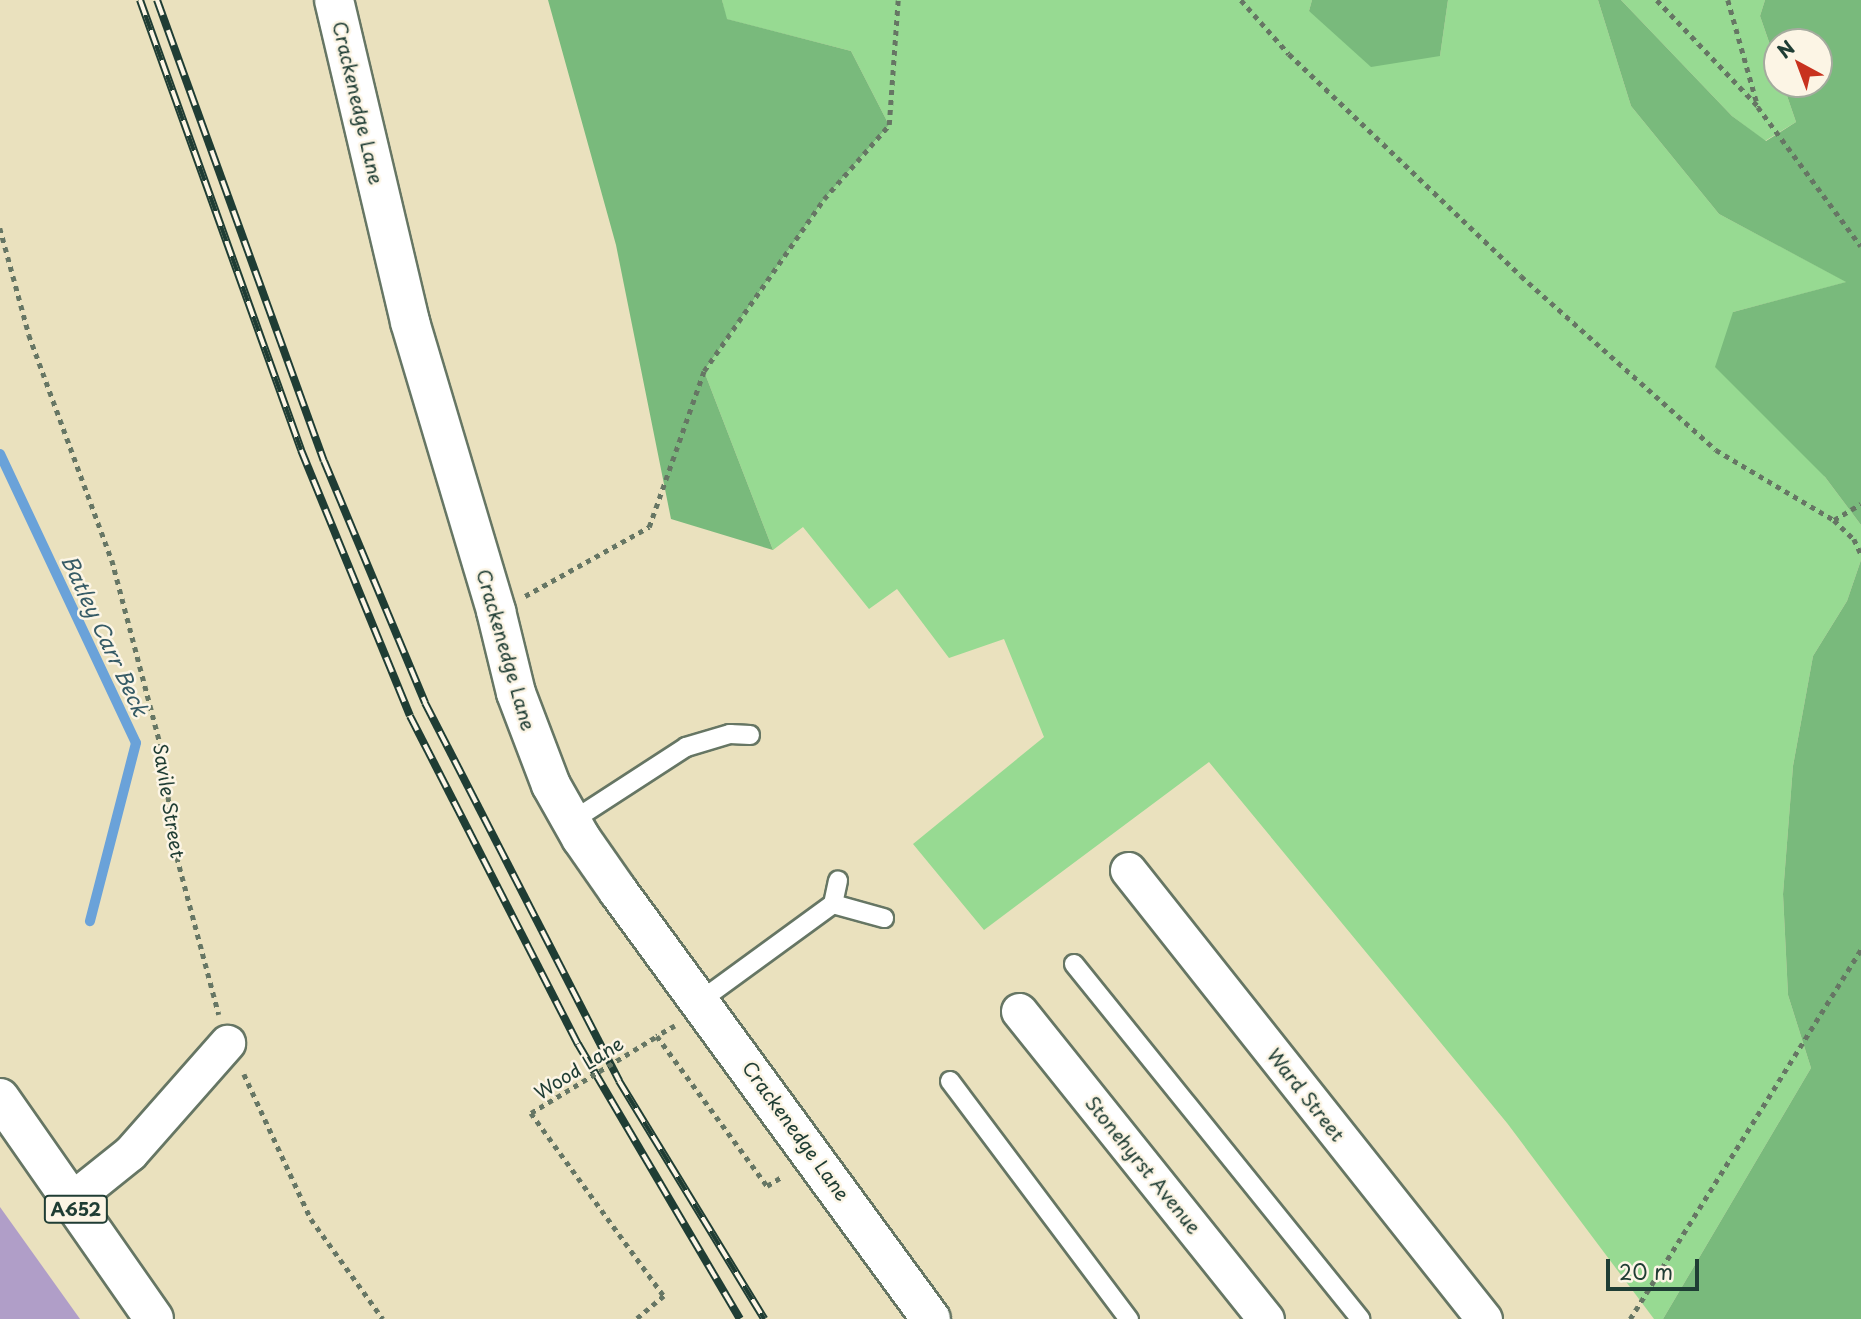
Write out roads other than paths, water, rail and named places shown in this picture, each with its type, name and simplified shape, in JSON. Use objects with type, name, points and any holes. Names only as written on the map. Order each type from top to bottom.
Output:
[{"type":"street","name":"Crackenedge Lane","points":[[334,0],[410,322],[531,739],[572,821],[932,1319]]},
{"type":"street","name":"Ward Street","points":[[1128,870],[1484,1319]]},
{"type":"street","name":"Stonehyrst Avenue","points":[[1020,1012],[1266,1319]]},
{"type":"street","points":[[70,1201],[130,1153],[227,1043]]},
{"type":"street","name":"A652","points":[[4,1113],[154,1319]]},
{"type":"lane","points":[[572,821],[686,747],[730,734],[750,735]]},
{"type":"lane","points":[[700,1001],[833,904],[838,881]]},
{"type":"lane","points":[[833,904],[884,918]]},
{"type":"lane","points":[[1074,964],[1360,1319]]},
{"type":"lane","points":[[950,1081],[1129,1319]]},
{"type":"waterway","name":"Batley Carr Beck","points":[[0,454],[136,743],[90,921]]},
{"type":"railway","points":[[140,0],[301,450],[410,716],[578,1044],[740,1319]]},
{"type":"railway","points":[[157,0],[324,461],[425,703],[619,1081],[764,1319]]}]
